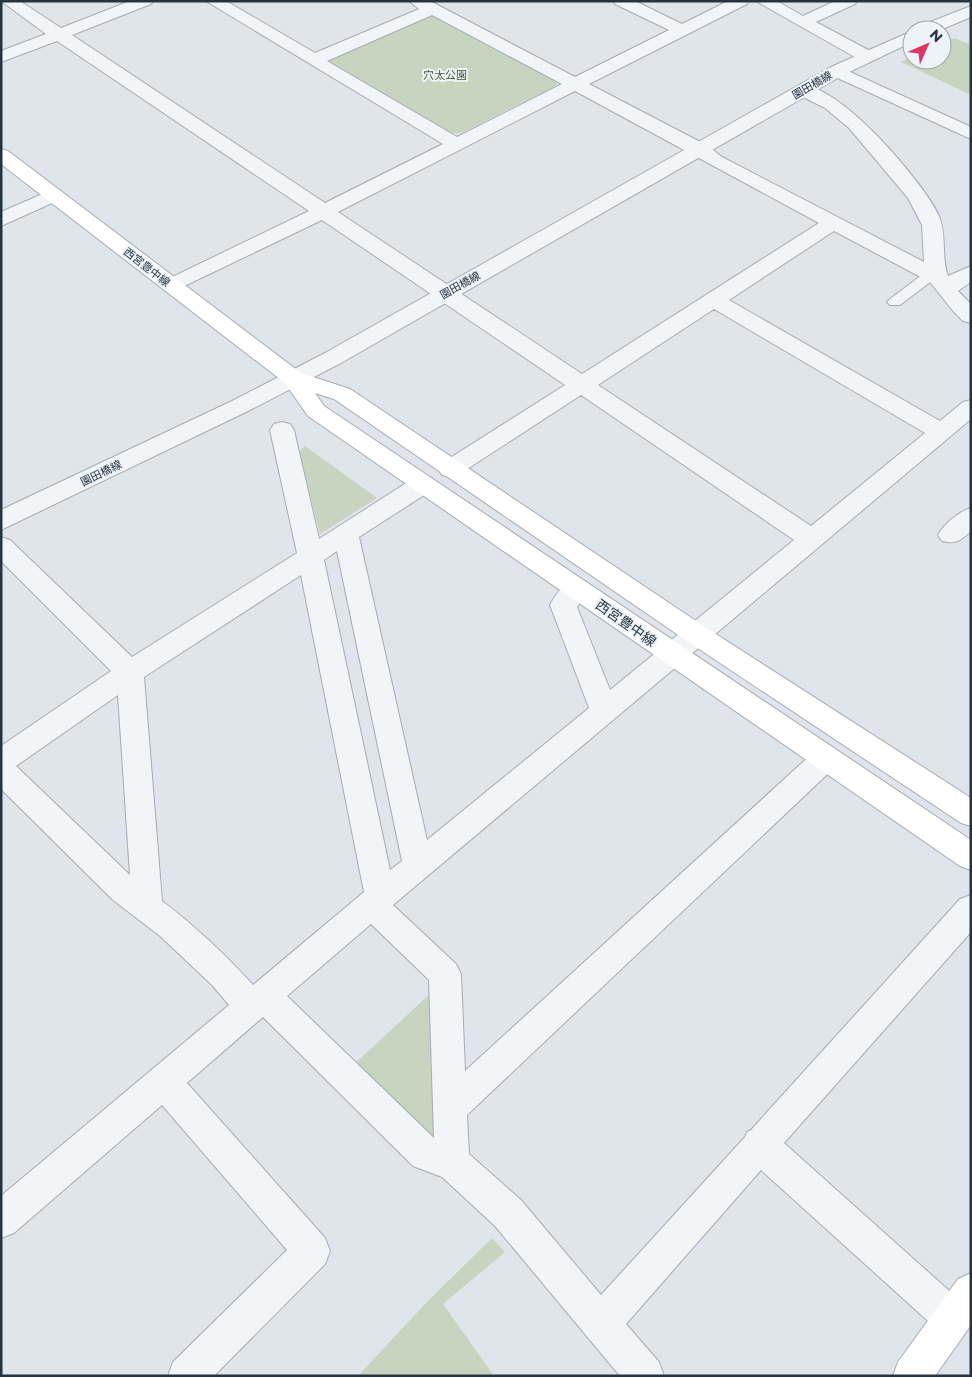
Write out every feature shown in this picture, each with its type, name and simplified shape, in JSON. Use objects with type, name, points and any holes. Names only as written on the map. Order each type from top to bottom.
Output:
[{"type":"main road","name":"西宮豊中線","points":[[1,155],[292,378],[316,411],[577,588],[672,656],[971,857]]},
{"type":"main road","name":"西宮豊中線","points":[[292,378],[342,394],[696,634],[971,814]]},
{"type":"main road","points":[[912,1376],[961,1305]]},
{"type":"street","points":[[9,1],[810,538]]},
{"type":"street","points":[[1,57],[145,1]]},
{"type":"street","points":[[214,1],[456,144]]},
{"type":"street","points":[[621,1],[682,30]]},
{"type":"street","points":[[171,285],[323,212],[573,84],[741,1]]},
{"type":"street","points":[[764,1],[866,56]]},
{"type":"street","points":[[803,22],[849,1]]},
{"type":"street","points":[[314,60],[424,5],[701,150],[715,161],[939,280],[971,316]]},
{"type":"street","points":[[951,20],[969,13]]},
{"type":"street","name":"園田橋線","points":[[1,521],[292,378],[446,294],[837,71],[902,40]]},
{"type":"street","points":[[837,71],[971,134]]},
{"type":"street","points":[[803,90],[826,100],[856,123],[873,140],[921,201],[930,217],[934,231],[936,271],[939,280]]},
{"type":"street","points":[[1,220],[54,196]]},
{"type":"street","points":[[450,469],[833,223]]},
{"type":"street","points":[[939,280],[971,272]]},
{"type":"street","points":[[712,299],[942,432]]},
{"type":"street","points":[[1,1220],[376,901],[672,656],[810,538],[971,407]]},
{"type":"street","points":[[282,430],[288,449],[338,698],[376,901],[445,974],[452,1162]]},
{"type":"street","points":[[1,762],[130,672],[423,484]]},
{"type":"street","points":[[951,535],[971,517]]},
{"type":"street","points":[[346,535],[418,866]]},
{"type":"street","points":[[1,546],[130,672],[147,906]]},
{"type":"street","points":[[577,588],[562,605],[604,711]]},
{"type":"street","points":[[338,698],[380,690]]},
{"type":"street","points":[[450,1108],[825,759]]},
{"type":"street","points":[[1,770],[54,824],[124,890],[172,926],[223,975],[258,1001],[425,1154],[452,1162],[508,1213],[645,1376]]},
{"type":"street","points":[[601,1323],[971,909]]},
{"type":"street","points":[[164,1080],[312,1251],[186,1376]]},
{"type":"street","points":[[759,1144],[961,1305]]},
{"type":"lane","points":[[895,302],[939,280]]},
{"type":"green space","name":"穴太公園","points":[[429,16],[435,16],[557,81],[556,86],[461,133],[451,133],[330,63],[328,60]]},
{"type":"green space","points":[[952,39],[971,45],[971,95],[918,70],[952,70]]},
{"type":"green space","points":[[305,446],[377,498],[320,534],[299,452]]},
{"type":"green space","points":[[430,994],[439,1149],[350,1068]]},
{"type":"green space","points":[[492,1238],[505,1252],[443,1304],[494,1376],[358,1376],[425,1304]]}]
